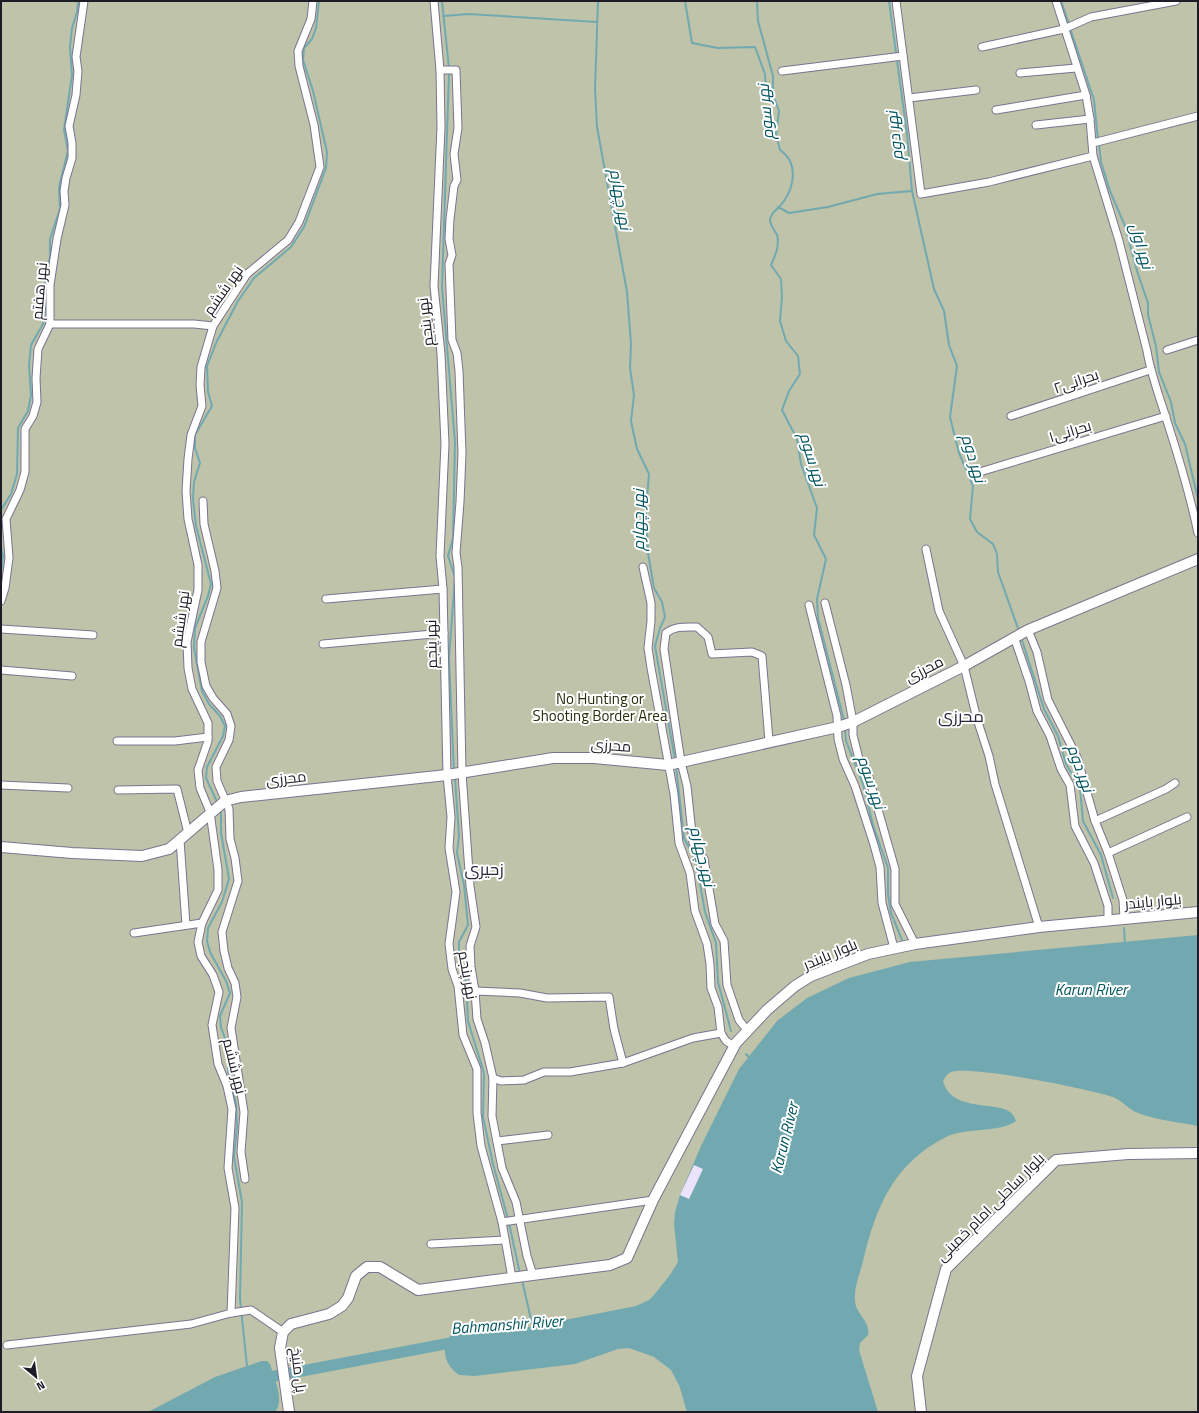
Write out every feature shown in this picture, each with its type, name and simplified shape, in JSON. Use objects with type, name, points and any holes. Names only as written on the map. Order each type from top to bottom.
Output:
[{"type":"street","name":"نهر هفتم","points":[[1,601],[5,588],[9,558],[6,519],[20,490],[26,472],[25,429],[33,416],[37,402],[36,378],[38,349],[50,324],[50,285],[57,239],[66,205],[64,191],[66,178],[72,158],[72,143],[69,126],[76,95],[78,71],[76,57],[84,1]]},
{"type":"street","name":"نهر ششم","points":[[234,1313],[235,1208],[228,1168],[232,1109],[227,1086],[218,1064],[212,1025],[219,992],[213,975],[201,956],[198,942],[202,923],[218,890],[218,806],[200,788],[198,770],[208,737],[208,723],[192,689],[188,668],[187,642],[198,590],[198,565],[188,519],[186,491],[191,435],[202,406],[201,367],[213,326],[248,274],[288,240],[299,222],[320,167],[314,125],[299,66],[298,51],[311,19],[313,1]]},
{"type":"street","name":"نهر پنجم","points":[[434,1],[442,70],[447,154],[434,286],[441,354],[445,444],[440,556],[443,589],[444,633],[454,774],[476,927],[470,946],[477,1019],[485,1043],[493,1078],[492,1116],[502,1168],[516,1202],[510,1220],[506,1240],[522,1276]]},
{"type":"street","points":[[896,1],[898,57],[909,98],[921,194],[989,182],[1093,156]]},
{"type":"street","points":[[1056,1],[1076,68],[1086,95],[1094,142],[1093,156],[1119,241],[1147,351],[1150,370],[1166,416],[1192,504],[1198,533]]},
{"type":"street","points":[[982,46],[1065,29],[1091,17],[1176,1]]},
{"type":"street","points":[[782,70],[898,57]]},
{"type":"street","points":[[1020,73],[1076,68]]},
{"type":"street","name":"نهر پنجم","points":[[442,70],[456,70],[458,128],[447,154],[457,180],[454,186],[450,219],[449,239],[452,255],[449,264],[452,340],[457,353],[459,371],[462,453],[456,553],[458,567],[454,774],[449,848],[456,892],[449,944],[452,969],[458,986],[463,1035],[477,1069],[477,1113],[481,1146],[488,1174],[510,1220],[522,1276]]},
{"type":"street","points":[[909,98],[976,90]]},
{"type":"street","points":[[996,110],[1086,95]]},
{"type":"street","points":[[1094,142],[1198,116]]},
{"type":"street","points":[[1036,125],[1090,119]]},
{"type":"street","points":[[50,324],[194,324],[213,326]]},
{"type":"street","points":[[1167,350],[1198,340]]},
{"type":"street","name":"بحرانی۲","points":[[1011,416],[1150,370]]},
{"type":"street","name":"بحرانی۱","points":[[983,471],[1166,416]]},
{"type":"street","points":[[203,501],[204,524],[215,570],[217,588],[201,642],[201,662],[206,686],[227,714],[231,726],[230,740],[216,767],[218,806]]},
{"type":"street","points":[[926,549],[939,611],[964,666],[977,719],[989,756],[995,784],[1039,927]]},
{"type":"street","name":"محرزی","points":[[218,806],[241,798],[454,774],[553,758],[594,758],[675,763],[845,725],[964,666],[1021,633],[1198,559]]},
{"type":"street","points":[[643,567],[651,603],[648,648],[650,668],[675,763],[687,786],[693,843],[704,859],[714,924],[724,941],[727,985],[739,1020],[747,1030]]},
{"type":"street","points":[[326,599],[443,589]]},
{"type":"street","points":[[825,603],[845,725],[838,739],[843,759],[855,786],[880,867],[882,904],[894,948]]},
{"type":"street","points":[[809,605],[838,716],[853,736],[859,759],[869,778],[895,868],[896,904],[915,944]]},
{"type":"street","points":[[734,1046],[726,1041],[721,1033],[718,1007],[711,988],[707,944],[696,911],[690,873],[679,843],[674,794],[675,763],[664,649],[666,633],[672,628],[680,626],[696,627],[708,637],[712,654],[752,652],[762,656],[769,741]]},
{"type":"street","points":[[1,629],[93,635]]},
{"type":"street","points":[[323,644],[444,633]]},
{"type":"street","points":[[1021,633],[1037,652],[1048,700],[1077,757],[1095,821],[1108,853],[1123,900],[1124,919]]},
{"type":"street","points":[[1021,633],[1029,681],[1036,711],[1050,736],[1061,769],[1070,785],[1075,826],[1094,863],[1108,906],[1108,920]]},
{"type":"street","points":[[1,670],[72,676]]},
{"type":"street","points":[[117,741],[176,741],[208,737]]},
{"type":"street","points":[[1095,821],[1166,789],[1175,783]]},
{"type":"street","points":[[1,785],[68,788]]},
{"type":"street","points":[[118,790],[176,789],[184,836],[186,925]]},
{"type":"street","points":[[1,847],[72,853],[142,856],[169,849],[218,806]]},
{"type":"street","points":[[218,806],[229,809],[230,839],[235,858],[238,881],[222,932],[224,951],[228,968],[235,983],[237,997],[231,1028],[244,1112],[241,1152],[245,1179]]},
{"type":"street","points":[[1108,853],[1187,817]]},
{"type":"street","name":"بلوار بایندر","points":[[522,1276],[610,1265],[627,1258],[653,1200],[734,1046],[747,1030],[795,986],[811,976],[868,954],[915,944],[1039,927],[1198,912]]},
{"type":"street","points":[[134,933],[202,923]]},
{"type":"street","points":[[475,991],[520,993],[547,998],[609,997],[614,1029],[623,1063]]},
{"type":"street","points":[[493,1078],[501,1081],[524,1080],[544,1072],[570,1072],[623,1063],[693,1038],[721,1033]]},
{"type":"street","points":[[497,1141],[548,1135]]},
{"type":"street","name":"بلوار ساحلی امام خمینی","points":[[921,1412],[917,1376],[946,1270],[1056,1160],[1128,1154],[1198,1153]]},
{"type":"street","points":[[510,1220],[653,1200]]},
{"type":"street","points":[[431,1244],[506,1240]]},
{"type":"street","points":[[7,1345],[191,1324],[251,1310],[283,1332],[291,1324],[329,1314],[342,1306],[348,1298],[356,1276],[367,1267],[380,1267],[418,1290],[522,1276]]},
{"type":"street","name":"پل منیخ","points":[[283,1332],[280,1348],[289,1412]]},
{"type":"green space","name":"No Hunting or Shooting Border Area","points":[[1,1],[1198,1],[1198,1412],[1,1412]]},
{"type":"water","name":"Karun River","points":[[1198,935],[1198,1126],[1145,1115],[1135,1112],[1113,1097],[1056,1084],[981,1072],[951,1072],[945,1077],[943,1081],[949,1092],[958,1099],[969,1103],[1004,1109],[1012,1113],[1016,1121],[1009,1125],[992,1129],[954,1134],[928,1148],[912,1160],[900,1174],[881,1205],[868,1241],[855,1290],[857,1309],[865,1321],[868,1330],[868,1335],[860,1343],[859,1350],[878,1412],[687,1412],[679,1385],[671,1370],[654,1357],[629,1348],[618,1349],[575,1364],[475,1376],[459,1375],[448,1363],[445,1348],[448,1339],[454,1333],[468,1326],[477,1324],[494,1324],[529,1327],[636,1306],[649,1300],[654,1295],[678,1262],[674,1224],[675,1212],[680,1195],[701,1146],[739,1069],[777,1021],[807,998],[849,978],[910,962]]},
{"type":"water","points":[[262,1361],[267,1361],[270,1364],[278,1389],[279,1401],[275,1412],[148,1412],[215,1377]]},
{"type":"pier","points":[[694,1165],[703,1169],[689,1199],[680,1195]]},
{"type":"waterway","points":[[1,510],[11,494],[17,474],[18,428],[28,411],[31,395],[29,365],[31,345],[43,324],[46,303],[45,279],[50,257],[50,239],[60,209],[59,187],[68,151],[64,130],[72,75],[70,47],[72,28],[77,12],[78,1]]},
{"type":"waterway","points":[[218,804],[206,778],[207,767],[223,736],[225,726],[220,716],[209,704],[202,691],[194,648],[195,628],[208,596],[211,584],[196,526],[193,499],[194,482],[200,463],[195,448],[195,435],[212,406],[208,392],[207,366],[217,341],[238,301],[254,278],[291,247],[304,227],[326,168],[327,152],[313,91],[303,60],[304,48],[312,39],[316,28],[319,1]]},
{"type":"waterway","points":[[442,1],[449,68]]},
{"type":"waterway","name":"نهر چهارم","points":[[598,1],[595,89],[597,127],[627,292],[631,344],[630,368],[634,395],[631,421],[637,449],[649,474],[646,511],[648,553],[654,588],[662,602],[665,617],[655,646],[675,760]]},
{"type":"waterway","points":[[685,1],[692,43],[718,48],[755,47],[765,74],[766,91],[773,95]]},
{"type":"waterway","name":"نهر سوم","points":[[757,1],[758,21],[773,76],[773,95],[779,111],[776,134],[780,150],[790,161],[793,174],[791,188],[788,195],[770,218],[772,227],[778,239],[777,250],[771,265],[781,279],[782,297],[780,321],[786,341],[798,356],[800,374],[789,391],[782,410],[797,439],[801,464],[817,508],[814,535],[826,559],[817,599],[818,618],[844,720]]},
{"type":"waterway","name":"نهر دوم","points":[[889,1],[907,134],[912,191],[934,289],[944,311],[949,345],[957,366],[950,417],[959,453],[973,486],[970,519],[977,532],[993,544],[997,554],[998,572],[1019,631]]},
{"type":"waterway","name":"نهر اول","points":[[1061,1],[1069,24]]},
{"type":"waterway","points":[[443,16],[468,14],[597,22]]},
{"type":"waterway","name":"نهر اول","points":[[1070,28],[1094,100],[1098,140]]},
{"type":"waterway","points":[[449,73],[442,287],[455,442],[453,538],[448,556],[455,577],[449,658],[454,772]]},
{"type":"waterway","name":"نهر اول","points":[[1099,144],[1101,162],[1110,191],[1125,226],[1137,271],[1148,303],[1148,315],[1156,346],[1159,372],[1171,402],[1175,423],[1185,444],[1198,499]]},
{"type":"waterway","points":[[778,207],[789,213],[828,207],[877,194],[912,191]]},
{"type":"waterway","points":[[1,547],[3,555],[1,577]]},
{"type":"waterway","name":"نهر دوم","points":[[1021,637],[1044,709],[1058,736],[1066,764],[1080,788],[1083,821],[1101,855],[1113,898]]},
{"type":"waterway","name":"نهر سوم","points":[[845,729],[846,741],[863,784],[873,825],[888,868],[888,894],[891,913],[902,940]]},
{"type":"waterway","name":"نهر چهارم","points":[[676,766],[684,838],[696,861],[705,912],[716,943],[718,982],[731,1031]]},
{"type":"waterway","points":[[455,778],[459,836],[457,853],[464,885],[468,925],[459,942],[459,963],[466,981],[468,1021],[484,1073],[483,1117],[493,1164],[508,1219]]},
{"type":"waterway","points":[[221,809],[221,833],[229,879],[222,902],[208,928],[207,941],[210,952],[226,981],[230,993],[220,1016],[221,1027],[228,1047],[228,1071],[236,1104],[237,1126],[234,1157],[242,1202],[240,1299],[247,1366]]},
{"type":"waterway","points":[[1124,928],[1125,945]]},
{"type":"waterway","points":[[746,1054],[749,1057]]},
{"type":"waterway","points":[[509,1223],[520,1274]]},
{"type":"waterway","points":[[522,1280],[533,1328]]},
{"type":"waterway","name":"Bahmanshir River","points":[[260,1381],[270,1377],[461,1341]]},
{"type":"district","name":"محرزی","points":[[961,716]]},
{"type":"district","name":"زحیری","points":[[484,869]]}]
